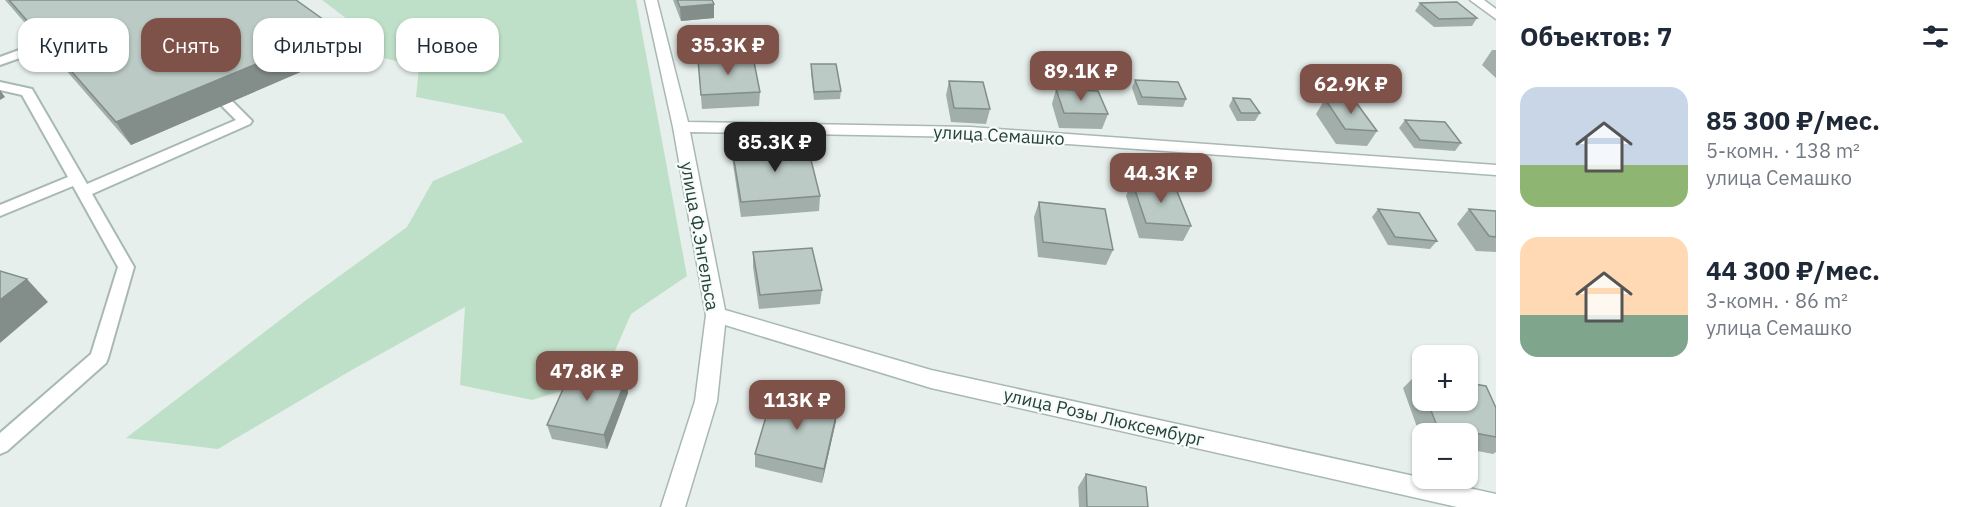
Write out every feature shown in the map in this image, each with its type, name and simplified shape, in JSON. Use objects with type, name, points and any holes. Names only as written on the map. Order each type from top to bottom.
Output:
[{"type":"street","name":"улица Ф.Энгельса","points":[[651,0],[681,127],[716,315],[706,401],[673,507]]},
{"type":"street","points":[[1476,0],[1496,15]]},
{"type":"street","name":"улица Семашко","points":[[681,127],[970,132],[1496,170]]},
{"type":"street","name":"улица Розы Люксембург","points":[[716,315],[932,379],[1496,505]]},
{"type":"lane","points":[[0,61],[18,54]]},
{"type":"lane","points":[[0,86],[27,92],[126,267],[99,358],[0,446]]},
{"type":"lane","points":[[0,211],[80,185],[245,121],[227,104]]},
{"type":"green space","points":[[322,0],[636,0],[687,276],[631,314],[603,378],[532,400],[460,385],[465,307],[350,371],[218,449],[126,438],[305,301],[407,227],[433,181],[523,142],[504,114],[416,97],[418,72],[499,72],[499,18],[396,18],[396,61],[384,58],[384,18],[346,18]]},
{"type":"building","points":[[9,0],[296,0],[321,18],[253,18],[253,65],[241,70],[241,18],[141,18],[141,72],[237,72],[116,122],[72,72],[129,72],[129,18],[25,18]]},
{"type":"building","points":[[677,0],[712,0],[714,4],[680,7]]},
{"type":"building","points":[[1457,2],[1477,18],[1439,19],[1420,3]]},
{"type":"building","points":[[753,57],[760,92],[701,95],[698,60]]},
{"type":"building","points":[[811,64],[836,64],[841,91],[814,92]]},
{"type":"building","points":[[1135,80],[1178,82],[1186,99],[1142,97]]},
{"type":"building","points":[[949,81],[983,82],[990,109],[954,108]]},
{"type":"building","points":[[1056,89],[1098,91],[1108,114],[1064,113]]},
{"type":"building","points":[[1233,98],[1250,99],[1260,113],[1241,113]]},
{"type":"building","points":[[1325,99],[1355,101],[1377,131],[1345,129]]},
{"type":"building","points":[[1405,120],[1445,122],[1461,143],[1420,140]]},
{"type":"building","points":[[807,144],[820,196],[741,202],[732,149]]},
{"type":"building","points":[[1132,181],[1174,184],[1191,226],[1146,223]]},
{"type":"building","points":[[1039,202],[1105,209],[1113,250],[1043,242]]},
{"type":"building","points":[[1378,209],[1419,213],[1437,241],[1395,237]]},
{"type":"building","points":[[1469,209],[1496,211],[1496,237],[1489,236]]},
{"type":"building","points":[[812,248],[822,290],[760,295],[753,252]]},
{"type":"building","points":[[0,271],[27,279],[0,300]]},
{"type":"building","points":[[572,369],[626,379],[604,435],[547,425]]},
{"type":"building","points":[[1478,385],[1486,386],[1496,408],[1496,437],[1478,434],[1478,423],[1436,423],[1431,411],[1478,411]]},
{"type":"building","points":[[773,393],[838,407],[824,469],[755,454]]},
{"type":"building","points":[[1086,474],[1146,487],[1148,507],[1087,507]]}]
